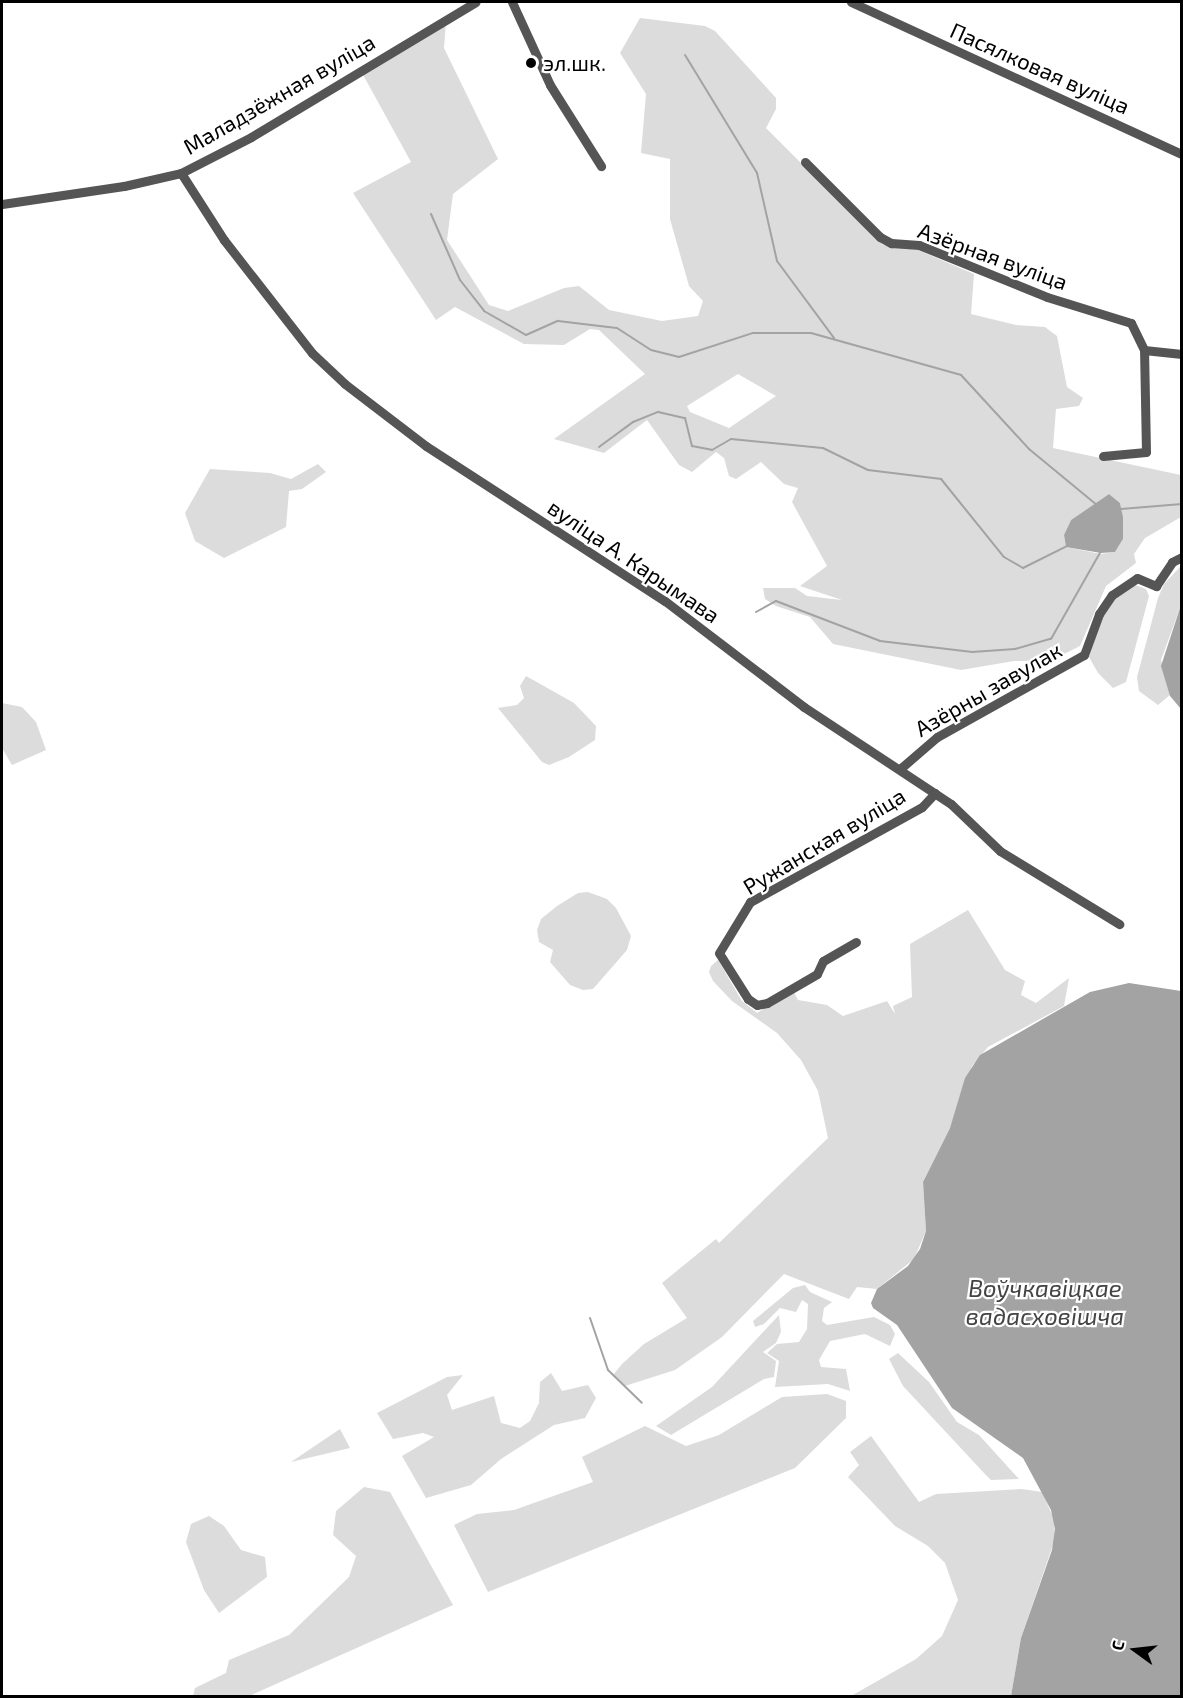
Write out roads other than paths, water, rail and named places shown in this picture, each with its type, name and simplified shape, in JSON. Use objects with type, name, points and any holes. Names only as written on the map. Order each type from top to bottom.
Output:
[{"type":"street","name":"Маладзёжная вуліца","points":[[2,204],[124,186],[181,173],[251,137],[476,2]]},
{"type":"street","points":[[512,2],[550,85],[601,166]]},
{"type":"street","name":"Пасялковая вуліца","points":[[851,2],[1182,154]]},
{"type":"street","name":"Азёрная вуліца","points":[[805,162],[880,237],[891,243],[919,245],[1047,297],[1131,323],[1144,350]]},
{"type":"street","name":"вуліца А. Карымава","points":[[181,173],[224,240],[312,353],[345,384],[426,446],[665,601],[804,707],[901,768],[935,793],[1000,851],[1119,924]]},
{"type":"street","points":[[1103,456],[1146,452],[1144,350],[1182,354]]},
{"type":"street","name":"Азёрны завулак","points":[[901,768],[937,737],[1084,656],[1099,614],[1112,595],[1137,578],[1156,586],[1172,562],[1182,557]]},
{"type":"street","name":"Ружанская вуліца","points":[[856,942],[823,961],[817,974],[767,1003],[757,1005],[748,999],[719,953],[750,902],[922,807],[935,793]]},
{"type":"water","points":[[1109,494],[1120,503],[1123,517],[1123,539],[1115,552],[1101,553],[1066,547],[1064,535],[1071,520]]},
{"type":"water","points":[[1181,605],[1181,709],[1170,696],[1161,666]]},
{"type":"water","name":"Воўчкавіцкае вадасховішча","points":[[1129,983],[1181,991],[1181,1696],[1011,1696],[1021,1638],[1052,1550],[1055,1529],[1051,1510],[1023,1458],[952,1408],[897,1325],[873,1308],[871,1303],[877,1289],[908,1266],[920,1249],[926,1231],[923,1182],[950,1128],[965,1078],[980,1055],[1090,992]]},
{"type":"waterway","points":[[685,55],[757,173],[777,261],[834,338]]},
{"type":"waterway","points":[[431,214],[460,280],[484,311],[526,335],[558,321],[617,328],[651,350],[679,357],[753,333],[811,333],[961,375],[1029,449],[1097,505]]},
{"type":"waterway","points":[[599,447],[633,422],[658,412],[685,418],[692,446],[712,450],[731,439],[823,448],[868,470],[941,479],[1004,557],[1023,568],[1067,546]]},
{"type":"waterway","points":[[1121,509],[1182,504]]},
{"type":"waterway","points":[[756,612],[776,601],[880,641],[972,652],[1015,649],[1051,639],[1101,551]]},
{"type":"waterway","points":[[590,1318],[608,1370],[642,1403]]},
{"type":"place","name":"эл.шк.","points":[[531,63]]}]
